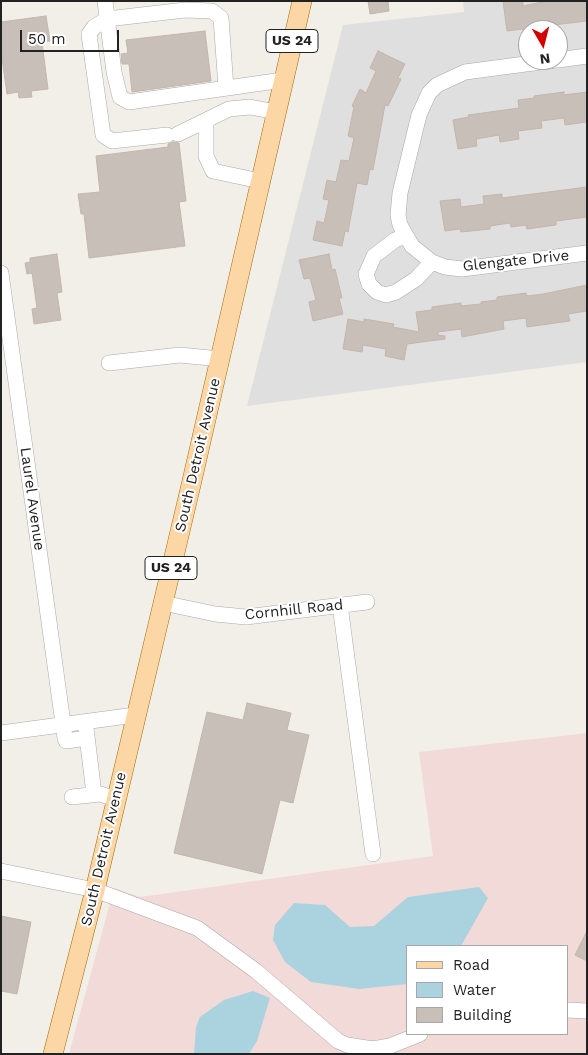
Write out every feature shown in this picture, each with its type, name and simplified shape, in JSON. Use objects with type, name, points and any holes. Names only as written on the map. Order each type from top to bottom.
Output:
[{"type":"main road","name":"South Detroit Avenue","points":[[53,1054],[95,890],[135,714],[163,603],[302,1]]},
{"type":"street","points":[[105,1],[114,72],[120,97],[129,102],[283,80]]},
{"type":"street","points":[[226,88],[221,18],[212,11],[185,10],[107,19],[94,27],[90,34],[103,135],[112,141],[172,135],[229,109],[242,107],[276,112]]},
{"type":"street","points":[[568,59],[587,56]]},
{"type":"street","points":[[406,236],[395,240],[374,256],[366,274],[370,284],[377,292],[386,294],[396,292],[438,264],[422,256],[406,236],[400,225],[398,204],[419,115],[429,93],[445,79],[465,72],[518,65]]},
{"type":"street","points":[[206,121],[206,156],[213,171],[260,181]]},
{"type":"street","name":"Glengate Drive","points":[[438,264],[462,268],[587,253]]},
{"type":"street","name":"Laurel Avenue","points":[[1,273],[4,318],[63,724]]},
{"type":"street","points":[[109,363],[180,355],[220,359]]},
{"type":"street","name":"Cornhill Road","points":[[163,603],[214,614],[246,617],[367,602]]},
{"type":"street","points":[[340,605],[373,854]]},
{"type":"street","points":[[1,733],[135,714]]},
{"type":"street","points":[[85,722],[94,794]]},
{"type":"street","points":[[63,724],[66,741],[87,738]]},
{"type":"street","points":[[72,797],[100,794],[116,799]]},
{"type":"street","points":[[1,870],[95,890],[197,928],[256,971],[338,1041],[373,1051],[418,1035]]},
{"type":"street","points":[[568,1010],[587,1011]]},
{"type":"shaded area","points":[[463,1],[587,1],[587,362],[247,406],[343,25],[464,12]]},
{"type":"shaded area","points":[[587,733],[587,1054],[69,1054],[114,888],[140,897],[433,856],[419,752]]},
{"type":"water","points":[[479,887],[488,898],[462,945],[406,945],[406,984],[359,989],[311,982],[285,962],[273,940],[275,925],[294,903],[325,905],[350,927],[374,926],[408,897]]},
{"type":"water","points":[[253,991],[270,998],[257,1041],[249,1054],[194,1054],[196,1027],[200,1017],[224,1000]]},
{"type":"building","points":[[368,1],[388,1],[389,11],[370,14]]},
{"type":"building","points":[[503,1],[523,1],[523,6],[547,1],[587,1],[587,21],[568,23],[568,20],[518,20],[518,30],[507,31]]},
{"type":"building","points":[[46,16],[50,41],[42,42],[48,89],[31,91],[32,97],[19,98],[18,92],[7,94],[1,51],[1,22]]},
{"type":"building","points":[[205,31],[211,81],[132,92],[129,64],[122,64],[121,54],[128,53],[126,40]]},
{"type":"building","points":[[378,51],[405,64],[398,78],[401,79],[388,106],[385,105],[373,170],[370,169],[367,185],[357,183],[348,232],[345,231],[342,246],[313,240],[317,221],[324,223],[329,200],[323,199],[327,180],[336,182],[341,160],[349,161],[354,138],[348,136],[354,107],[352,106],[360,89],[366,93],[376,71],[370,68]]},
{"type":"building","points":[[564,92],[564,95],[587,92],[587,122],[565,125],[564,118],[541,121],[542,128],[518,131],[519,139],[500,142],[499,135],[476,139],[477,146],[458,149],[453,120],[469,117],[468,115],[519,108],[518,100]]},
{"type":"building","points":[[173,142],[179,143],[186,201],[179,202],[185,246],[89,258],[84,214],[81,214],[78,194],[100,192],[96,156],[168,147],[168,144]]},
{"type":"building","points":[[587,187],[587,217],[556,221],[556,225],[527,229],[526,225],[511,227],[510,223],[490,226],[490,229],[461,232],[460,229],[445,231],[440,201],[460,199],[461,207],[484,204],[483,196],[502,194],[502,198]]},
{"type":"building","points":[[57,254],[62,292],[57,293],[61,320],[34,324],[32,309],[37,308],[32,273],[27,274],[25,263],[30,262],[30,258]]},
{"type":"building","points":[[329,254],[332,270],[335,269],[342,298],[339,298],[343,314],[313,321],[309,302],[316,300],[310,278],[304,279],[299,260]]},
{"type":"building","points":[[587,285],[587,311],[568,314],[570,321],[527,327],[526,318],[503,321],[504,329],[462,337],[461,329],[438,332],[438,335],[445,336],[445,339],[407,344],[404,360],[385,356],[386,349],[363,345],[362,352],[343,349],[348,319],[364,322],[364,319],[394,324],[393,327],[419,332],[416,312],[432,310],[432,307],[461,303],[461,306],[481,304],[481,302],[497,300],[497,297],[526,293],[527,296],[543,294]]},
{"type":"building","points":[[247,703],[291,713],[287,730],[309,735],[293,803],[280,800],[262,874],[174,853],[207,712],[243,720]]},
{"type":"building","points":[[1,916],[31,922],[17,994],[1,991]]},
{"type":"building","points":[[587,931],[587,961],[575,955]]}]
